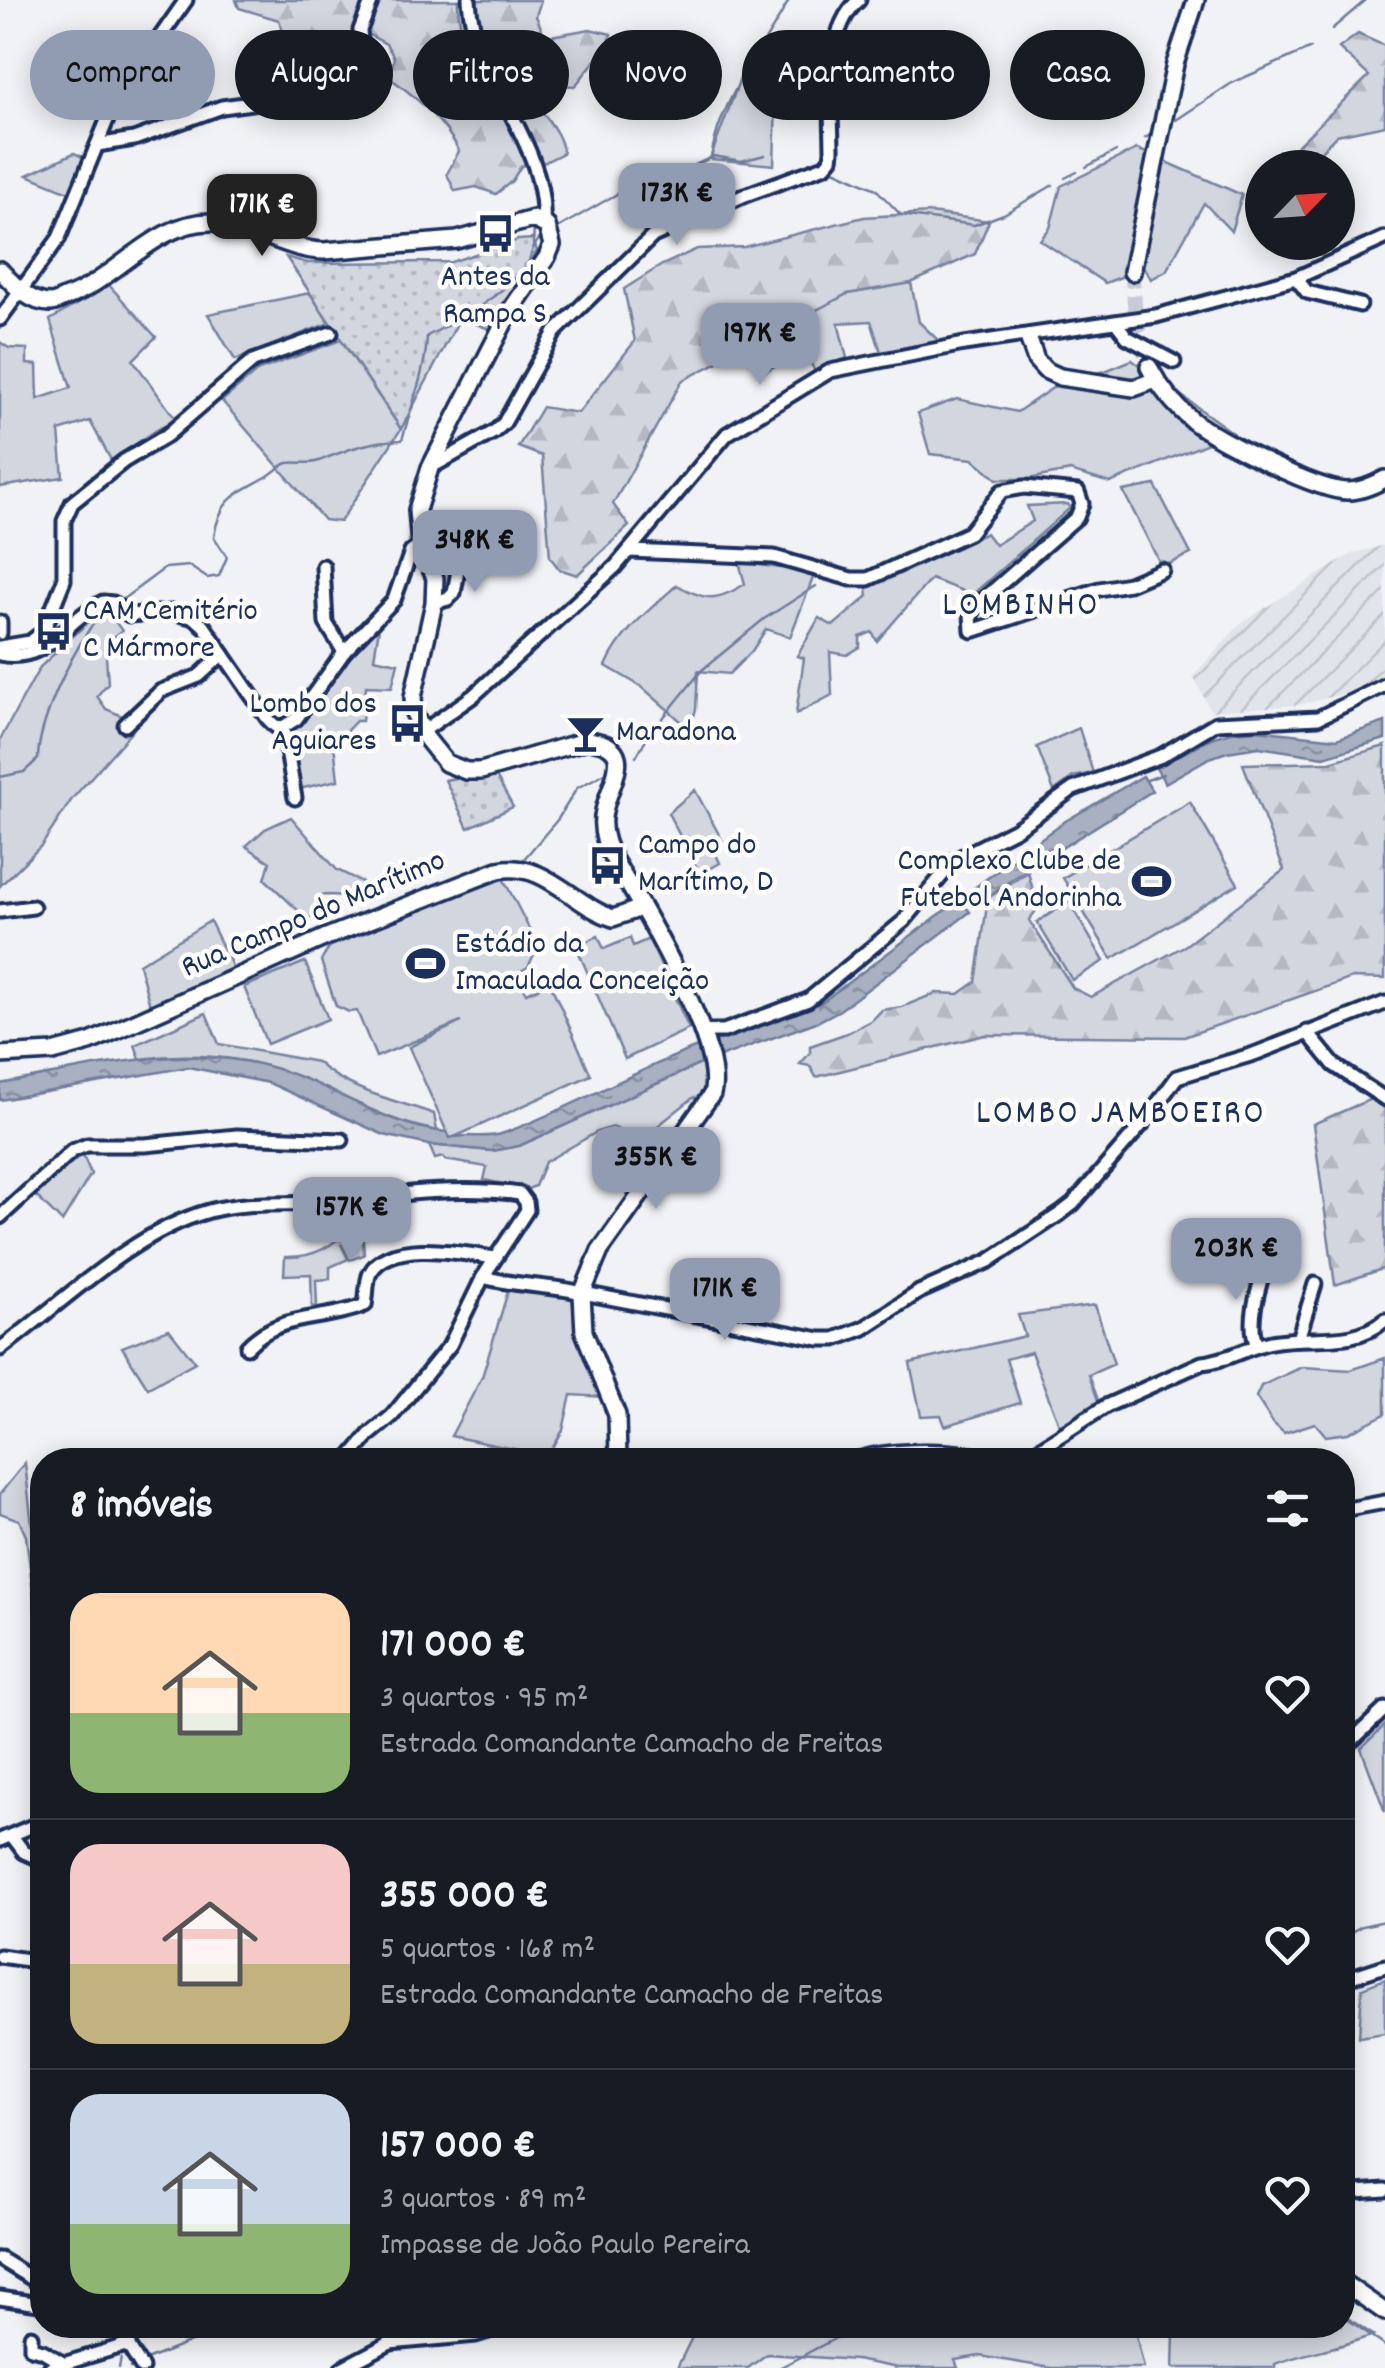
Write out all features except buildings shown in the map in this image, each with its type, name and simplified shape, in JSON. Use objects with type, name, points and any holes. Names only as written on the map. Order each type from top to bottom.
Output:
[{"type":"main road","points":[[1132,272],[1175,64],[1196,0]]},
{"type":"main road","points":[[0,270],[19,292],[50,303],[85,292],[167,233],[213,222],[305,251],[458,240],[525,220],[543,222],[552,239],[547,257],[510,312],[430,468],[416,510],[420,544],[435,578],[434,603],[413,697],[422,732],[446,763],[466,772],[588,740],[607,744],[616,752],[614,784],[604,810],[605,838],[686,992],[714,1077],[712,1094],[600,1251],[582,1294],[584,1332],[616,1415],[617,1448]]},
{"type":"main road","points":[[1028,337],[1036,360],[1052,374],[1134,388],[1152,374],[1176,406],[1214,435],[1333,490],[1364,489],[1385,479]]},
{"type":"main road","name":"Rua Campo do Marítimo","points":[[0,1055],[53,1052],[90,1042],[298,950],[501,869],[535,872],[609,917],[623,917],[641,908]]},
{"type":"main road","points":[[1355,2291],[1385,2312]]},
{"type":"street","points":[[0,319],[59,238],[114,103],[186,0]]},
{"type":"street","points":[[97,145],[134,140],[222,107],[288,98],[345,76],[362,55],[360,30],[372,0]]},
{"type":"street","points":[[469,0],[472,30],[542,180],[543,222]]},
{"type":"street","points":[[430,468],[494,432],[504,422],[555,332],[653,236],[745,195],[826,166],[832,151],[831,63],[842,20],[859,0]]},
{"type":"street","points":[[422,732],[495,677],[576,604],[629,550],[726,434],[830,371],[964,344],[1117,324],[1296,278],[1385,238]]},
{"type":"street","points":[[1296,278],[1307,292],[1360,305]]},
{"type":"street","points":[[1117,324],[1127,338],[1174,362]]},
{"type":"street","points":[[0,651],[30,642],[43,632],[64,580],[64,521],[72,503],[124,460],[166,436],[253,361],[331,332]]},
{"type":"street","points":[[629,550],[774,557],[852,579],[868,579],[969,533],[1002,491],[1024,487],[1078,492],[1082,504],[1077,517],[978,604],[971,614],[972,631],[1099,589],[1130,584],[1162,570]]},
{"type":"street","points":[[434,603],[448,600],[454,593],[464,537],[480,528],[497,532]]},
{"type":"street","points":[[278,726],[296,719],[344,652],[394,600],[411,552],[420,544]]},
{"type":"street","points":[[323,566],[326,623],[344,652]]},
{"type":"street","points":[[1130,584],[1145,590]]},
{"type":"street","points":[[0,651],[13,656],[38,651],[95,606],[117,606],[134,616],[184,613],[204,626],[278,726],[295,798]]},
{"type":"street","points":[[0,622],[0,633]]},
{"type":"street","points":[[125,725],[161,691],[199,676],[224,654]]},
{"type":"street","points":[[703,1038],[808,1000],[904,921],[955,860],[1016,829],[1073,789],[1161,756],[1216,723],[1318,718],[1385,685]]},
{"type":"street","points":[[0,911],[33,908]]},
{"type":"street","points":[[483,1276],[508,1284],[820,1339],[846,1335],[864,1328],[919,1292],[989,1261],[1073,1204],[1177,1077],[1254,1054],[1385,1003]]},
{"type":"street","points":[[1307,1032],[1334,1064],[1385,1099]]},
{"type":"street","points":[[0,1217],[72,1150],[87,1146],[237,1136],[342,1140]]},
{"type":"street","points":[[0,1349],[52,1311],[104,1265],[189,1218],[212,1210],[341,1202],[395,1193],[520,1194],[527,1210],[483,1276],[450,1345],[392,1416],[358,1448]]},
{"type":"street","points":[[246,1347],[278,1324],[350,1312],[365,1305],[368,1276],[380,1261],[433,1249],[494,1258]]},
{"type":"street","points":[[1257,1346],[1253,1335],[1255,1313],[1268,1257]]},
{"type":"street","points":[[1298,1339],[1315,1284]]},
{"type":"street","points":[[1041,1448],[1136,1391],[1202,1363],[1216,1362],[1257,1346],[1298,1339],[1335,1340],[1376,1328],[1385,1320]]},
{"type":"street","points":[[1355,1508],[1385,1502]]},
{"type":"street","points":[[1355,1737],[1385,1708]]},
{"type":"street","points":[[30,1827],[6,1838],[30,1855]]},
{"type":"street","points":[[0,1956],[30,1960]]},
{"type":"street","points":[[1355,1976],[1385,1966]]},
{"type":"street","points":[[1355,2192],[1385,2190]]},
{"type":"street","points":[[0,2259],[30,2277]]},
{"type":"street","points":[[0,2298],[30,2303]]},
{"type":"street","points":[[32,2338],[31,2348],[66,2365]]},
{"type":"street","points":[[390,2343],[391,2338]]},
{"type":"street","points":[[342,2368],[390,2343],[438,2338]]},
{"type":"street","points":[[50,2368],[132,2345]]},
{"type":"shaded area","points":[[1385,545],[1385,679],[1363,689],[1298,705],[1211,711],[1193,676],[1241,623],[1351,554]]},
{"type":"green space","points":[[236,0],[541,0],[536,16],[542,30],[413,30],[413,97],[393,80],[393,30],[282,30],[279,20],[239,8]]},
{"type":"green space","points":[[590,29],[594,30],[589,30],[589,68],[575,86],[569,86],[569,33]]},
{"type":"green space","points":[[1358,34],[1385,46],[1385,125],[1337,135],[1322,150],[1298,150],[1297,146],[1369,76],[1339,48]]},
{"type":"green space","points":[[742,73],[742,120],[775,120],[774,165],[710,159]]},
{"type":"green space","points":[[437,120],[548,120],[559,137],[563,153],[545,162],[521,166],[512,181],[496,194],[476,187],[455,191],[447,174],[459,151]]},
{"type":"green space","points":[[1137,149],[1242,195],[1231,231],[1204,203],[1166,271],[1151,279],[1145,268],[1105,283],[1040,240],[1050,228],[1061,186]]},
{"type":"green space","points":[[74,153],[87,159],[71,193],[27,175]]},
{"type":"green space","points":[[930,213],[989,221],[975,254],[911,283],[847,294],[682,381],[613,504],[629,526],[577,575],[559,569],[550,557],[542,456],[518,447],[542,407],[578,413],[635,341],[624,289],[697,249],[744,247],[864,217]]},
{"type":"green space","points":[[533,239],[537,251],[489,329],[460,318],[401,429],[286,257],[308,263],[451,262],[518,240]]},
{"type":"green space","points":[[911,283],[919,322],[939,341],[881,352],[871,321],[838,323],[847,358],[815,372],[804,349],[762,373],[743,348],[847,294]]},
{"type":"green space","points":[[109,285],[156,337],[133,360],[175,418],[111,460],[90,421],[59,431],[63,477],[0,487],[0,342],[9,348],[27,349],[27,364],[37,365],[38,399],[71,388],[50,320]]},
{"type":"green space","points":[[310,293],[329,323],[235,360],[208,314]]},
{"type":"green space","points":[[341,340],[401,429],[340,522],[324,520],[222,401],[259,370]]},
{"type":"green space","points":[[1132,360],[1233,433],[1110,483],[1070,471],[1028,479],[997,479],[973,459],[930,454],[918,413],[957,399],[1017,412],[1060,383]]},
{"type":"green space","points":[[1155,485],[1191,554],[1162,567],[1123,491]]},
{"type":"green space","points":[[1068,504],[1070,508],[963,603],[963,591],[931,579],[877,641],[872,632],[860,637],[860,647],[847,655],[830,652],[832,695],[796,714],[804,658],[797,656],[819,618],[833,626],[868,596],[867,587],[986,533],[995,545],[1033,521],[1027,506]]},
{"type":"green space","points":[[739,562],[815,573],[790,637],[766,629],[752,651],[729,674],[698,671],[696,709],[690,729],[642,687],[606,666],[627,632],[677,585],[711,597],[745,584]]},
{"type":"green space","points":[[99,612],[112,617],[122,631],[105,643],[108,683],[97,696],[106,709],[136,722],[72,799],[42,845],[0,886],[0,740],[40,667]]},
{"type":"green space","points":[[381,616],[374,658],[398,663],[392,687],[366,686],[362,721],[356,721],[334,744],[338,780],[299,789],[292,733],[344,657]]},
{"type":"green space","points":[[1079,728],[1093,773],[1073,777],[1054,791],[1037,747]]},
{"type":"green space","points":[[1385,746],[1385,979],[1352,978],[1184,1037],[985,1035],[816,1077],[810,1066],[800,1064],[810,1053],[810,1046],[847,1033],[882,1010],[902,1007],[936,993],[959,994],[976,982],[988,898],[1028,872],[1038,908],[1029,920],[1073,988],[1091,997],[1186,945],[1284,870],[1243,764],[1330,762]]},
{"type":"green space","points":[[493,771],[513,807],[468,828],[445,780]]},
{"type":"green space","points":[[695,790],[722,840],[712,846],[720,863],[700,874],[668,813]]},
{"type":"green space","name":"Complexo Clube de Futebol Andorinha","points":[[1190,802],[1238,884],[1112,959],[1063,878]]},
{"type":"green space","points":[[291,817],[337,870],[362,882],[362,896],[322,895],[309,921],[265,879],[270,862],[246,846],[265,829]]},
{"type":"green space","points":[[502,876],[538,946],[528,967],[519,972],[526,993],[550,983],[591,1075],[450,1139],[409,1047],[461,1022],[376,1057],[357,1011],[336,1006],[321,961],[332,943]]},
{"type":"green space","points":[[1069,902],[1104,961],[1072,980],[1037,922]]},
{"type":"green space","points":[[210,921],[233,968],[150,1006],[139,964]]},
{"type":"green space","points":[[598,936],[604,949],[630,938],[633,946],[649,939],[689,1029],[625,1059],[576,946]]},
{"type":"green space","points":[[305,962],[328,1019],[267,1044],[244,987]]},
{"type":"green space","points":[[206,1013],[219,1044],[317,1062],[357,1088],[434,1114],[437,1131],[397,1120],[293,1075],[256,1064],[198,1056],[140,1059],[135,1045]]},
{"type":"green space","points":[[705,1062],[710,1085],[700,1101],[694,1097],[639,1141],[613,1127],[597,1132],[545,1162],[535,1186],[528,1189],[484,1180],[487,1167],[443,1157],[435,1159],[429,1145],[492,1151],[519,1146]]},
{"type":"green space","points":[[1385,1093],[1385,1268],[1335,1285],[1313,1124]]},
{"type":"green space","points":[[83,1155],[91,1174],[62,1222],[34,1194],[65,1160]]},
{"type":"green space","points":[[351,1225],[363,1239],[364,1255],[350,1260],[341,1244],[348,1259],[330,1267],[330,1279],[316,1280],[317,1307],[312,1307],[311,1274],[284,1275],[285,1257],[322,1250]]},
{"type":"green space","points":[[509,1288],[572,1297],[578,1335],[605,1397],[571,1395],[563,1430],[553,1448],[509,1448],[451,1436],[482,1377]]},
{"type":"green space","points":[[1095,1305],[1114,1364],[1089,1375],[1099,1403],[1060,1427],[1031,1352],[1006,1359],[1020,1403],[945,1426],[941,1415],[921,1416],[910,1363],[1025,1336],[1018,1315]]},
{"type":"green space","points":[[169,1329],[195,1362],[148,1388],[122,1347]]},
{"type":"green space","points":[[1385,1358],[1385,1414],[1348,1433],[1326,1436],[1315,1423],[1284,1433],[1256,1397],[1261,1386],[1302,1367],[1351,1370]]},
{"type":"green space","points":[[25,1463],[30,1568],[26,1536],[19,1520],[0,1513],[0,1494]]},
{"type":"green space","points":[[1385,1725],[1385,1812],[1361,1748]]},
{"type":"green space","points":[[1385,1979],[1385,2033],[1359,2037],[1362,1988]]},
{"type":"green space","points":[[1355,2323],[1373,2335],[1275,2364],[1275,2368],[1173,2368],[1174,2338],[1355,2338]]},
{"type":"green space","points":[[692,2338],[1137,2338],[1144,2368],[1051,2368],[980,2356],[955,2360],[958,2368],[898,2368],[856,2360],[767,2354],[748,2368],[677,2368]]},
{"type":"water","points":[[1385,722],[1385,739],[1324,757],[1259,747],[1227,752],[1165,783],[1156,768],[1214,737],[1232,732],[1257,730],[1337,739]]},
{"type":"water","points":[[1143,776],[1152,791],[1011,880],[980,904],[970,891],[1062,823]]},
{"type":"water","points":[[960,899],[970,912],[840,1010],[714,1059],[710,1043],[821,1003]]},
{"type":"water","points":[[700,1046],[705,1062],[519,1146],[492,1151],[429,1145],[384,1135],[269,1083],[188,1067],[0,1100],[0,1084],[133,1060],[200,1057],[290,1073],[399,1121],[447,1132],[450,1138],[490,1136],[578,1102]]},
{"type":"waterway","points":[[458,0],[467,46],[525,163],[535,212]]},
{"type":"waterway","points":[[711,158],[723,115],[789,0]]},
{"type":"waterway","points":[[1332,29],[1366,0]]},
{"type":"waterway","points":[[1176,120],[1232,83],[1311,48]]},
{"type":"waterway","points":[[1145,138],[1150,135]]},
{"type":"waterway","points":[[1086,167],[1116,151]]},
{"type":"waterway","points":[[556,229],[636,183],[664,180],[714,156],[741,161],[765,155]]},
{"type":"waterway","points":[[832,169],[876,189],[901,215],[974,225],[1004,214],[1053,185]]},
{"type":"waterway","points":[[1065,178],[1077,172]]},
{"type":"waterway","points":[[533,244],[534,227]]},
{"type":"waterway","points":[[119,602],[165,568],[189,566],[207,578],[219,576],[227,557],[214,537],[221,513],[232,498],[283,465],[315,462],[359,446],[402,440],[421,375],[427,336],[503,289],[524,269],[543,236]]},
{"type":"waterway","points":[[636,757],[702,670],[764,619],[816,586]]},
{"type":"waterway","points":[[0,777],[24,772],[38,759],[49,710],[73,656],[97,619],[112,606]]},
{"type":"waterway","points":[[523,860],[558,819],[577,788],[607,772]]},
{"type":"waterway","points":[[1147,780],[1163,774]]},
{"type":"waterway","points":[[1346,1331],[1372,1323]]},
{"type":"waterway","points":[[1270,1348],[1317,1344]]},
{"type":"waterway","points":[[1227,1363],[1235,1361]]},
{"type":"waterway","points":[[1355,1930],[1385,1921]]},
{"type":"waterway","points":[[1355,2324],[1385,2346]]},
{"type":"waterway","points":[[146,2360],[201,2338]]},
{"type":"waterway","points":[[779,2368],[836,2338]]},
{"type":"waterway","points":[[119,2368],[121,2358]]},
{"type":"tunnel","points":[[1132,272],[1136,322],[1149,367]]},
{"type":"place","name":"Antes da Rampa S","points":[[495,234]]},
{"type":"place","name":"CAM Cemitério C Mármore","points":[[53,631]]},
{"type":"place","name":"Lombo dos Aguiares","points":[[407,724]]},
{"type":"place","name":"Maradona","points":[[586,734]]},
{"type":"place","name":"Campo do Marítimo, D","points":[[608,865]]},
{"type":"place","name":"Complexo Clube de Futebol Andorinha","points":[[1151,881]]},
{"type":"place","name":"Estádio da Imaculada Conceição","points":[[425,964]]},
{"type":"district","name":"LOMBINHO","points":[[1021,607]]},
{"type":"district","name":"LOMBO JAMBOEIRO","points":[[1121,1115]]}]
